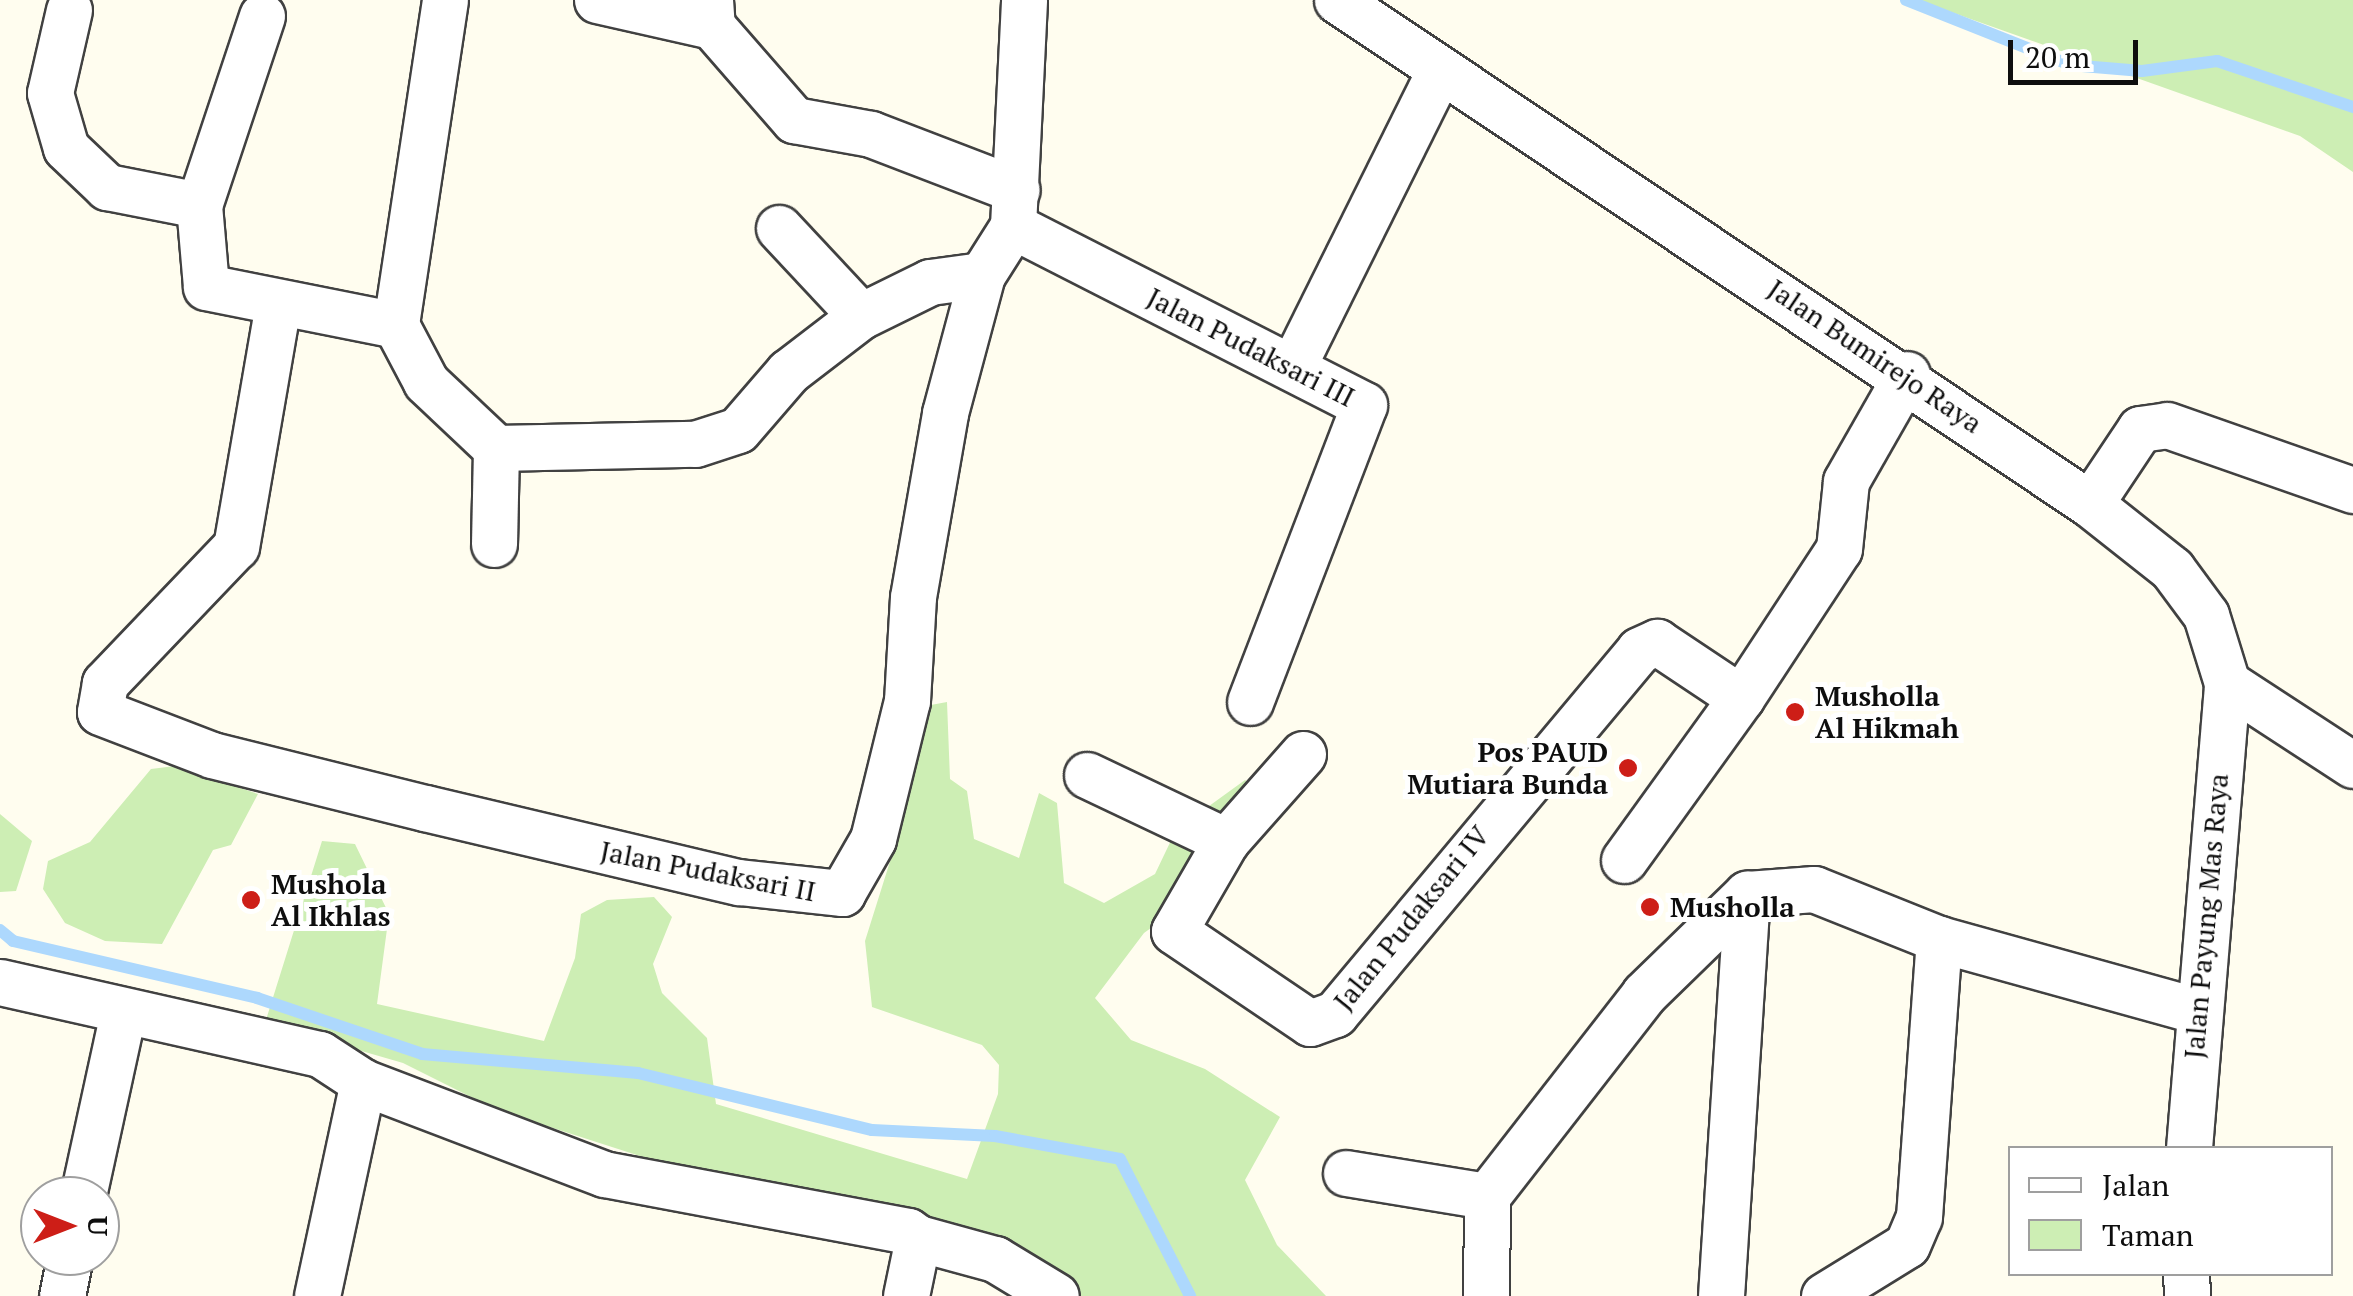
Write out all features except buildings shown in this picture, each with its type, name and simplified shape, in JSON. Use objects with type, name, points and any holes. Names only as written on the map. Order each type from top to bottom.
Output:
[{"type":"street","points":[[446,0],[396,325],[426,382],[496,448],[694,444],[738,430],[788,372],[860,316],[930,282],[982,275]]},
{"type":"street","points":[[597,0],[711,13],[794,120],[870,134],[1015,208]]},
{"type":"street","name":"Jalan Pudaksari II","points":[[278,304],[236,546],[155,626],[96,702],[100,712],[212,755],[739,882],[842,893],[873,839],[907,701],[913,597],[944,413],[982,275],[1015,208],[1024,0]]},
{"type":"street","name":"Jalan Bumirejo Raya","points":[[1337,0],[1439,72],[1907,374],[2090,504],[2183,584],[2206,615],[2227,683]]},
{"type":"street","points":[[69,10],[50,93],[66,148],[107,187],[198,205]]},
{"type":"street","points":[[262,16],[198,205],[206,286],[278,304],[396,325]]},
{"type":"street","points":[[1293,366],[1439,72]]},
{"type":"street","name":"Jalan Pudaksari III","points":[[1015,208],[1354,397],[1365,422],[1250,702]]},
{"type":"street","points":[[778,228],[860,316]]},
{"type":"street","points":[[1624,860],[1740,698],[1839,549],[1846,481],[1907,374]]},
{"type":"street","points":[[2090,504],[2140,429],[2167,425],[2353,490]]},
{"type":"street","points":[[494,544],[496,448]]},
{"type":"street","name":"Jalan Pudaksari IV","points":[[1303,754],[1226,841],[1174,932],[1300,1019],[1326,1018],[1639,650],[1657,642],[1740,698]]},
{"type":"street","points":[[2227,683],[2353,764]]},
{"type":"street","name":"Jalan Payung Mas Raya","points":[[2189,1146],[2195,1010],[2227,683]]},
{"type":"street","points":[[1087,775],[1226,841]]},
{"type":"street","points":[[1486,1296],[1487,1196],[1644,994],[1747,894],[1814,890],[1938,939],[2195,1010]]},
{"type":"street","points":[[1722,1296],[1747,894]]},
{"type":"street","points":[[1824,1296],[1906,1245],[1919,1217],[1938,939]]},
{"type":"street","points":[[0,982],[320,1054],[363,1082],[604,1174],[918,1238],[995,1259],[1056,1296]]},
{"type":"street","points":[[87,1176],[123,1012]]},
{"type":"street","points":[[318,1296],[363,1082]]},
{"type":"street","points":[[1346,1174],[1487,1196]]},
{"type":"street","points":[[906,1296],[918,1238]]},
{"type":"green space","points":[[1917,0],[2353,0],[2353,172],[2300,136]]},
{"type":"green space","points":[[947,702],[950,779],[967,791],[974,839],[1019,858],[1039,793],[1057,803],[1064,883],[1104,903],[1155,874],[1176,830],[1245,780],[1269,796],[1205,889],[1144,933],[1095,998],[1131,1040],[1205,1069],[1280,1117],[1245,1180],[1277,1245],[1326,1296],[1075,1296],[497,1110],[403,1063],[265,1023],[322,841],[355,844],[389,914],[377,1004],[544,1041],[575,958],[581,914],[607,900],[654,897],[672,917],[653,964],[662,993],[707,1038],[716,1104],[967,1179],[998,1094],[999,1065],[982,1045],[872,1007],[865,941],[898,836],[920,707]]},
{"type":"green space","points":[[175,766],[258,794],[231,845],[213,850],[162,944],[105,941],[65,923],[43,889],[48,861],[90,842],[151,769]]},
{"type":"green space","points":[[0,814],[32,841],[16,891],[0,892]]},
{"type":"waterway","points":[[1906,0],[2070,65],[2142,71],[2217,61],[2353,107]]},
{"type":"waterway","points":[[0,930],[13,941],[257,998],[422,1054],[638,1073],[872,1130],[995,1136],[1120,1159],[1190,1296]]},
{"type":"place","name":"Musholla Al Hikmah","points":[[1795,712]]},
{"type":"place","name":"Pos PAUD Mutiara Bunda","points":[[1628,768]]},
{"type":"place","name":"Mushola Al Ikhlas","points":[[251,900]]},
{"type":"place","name":"Musholla","points":[[1650,907]]}]
